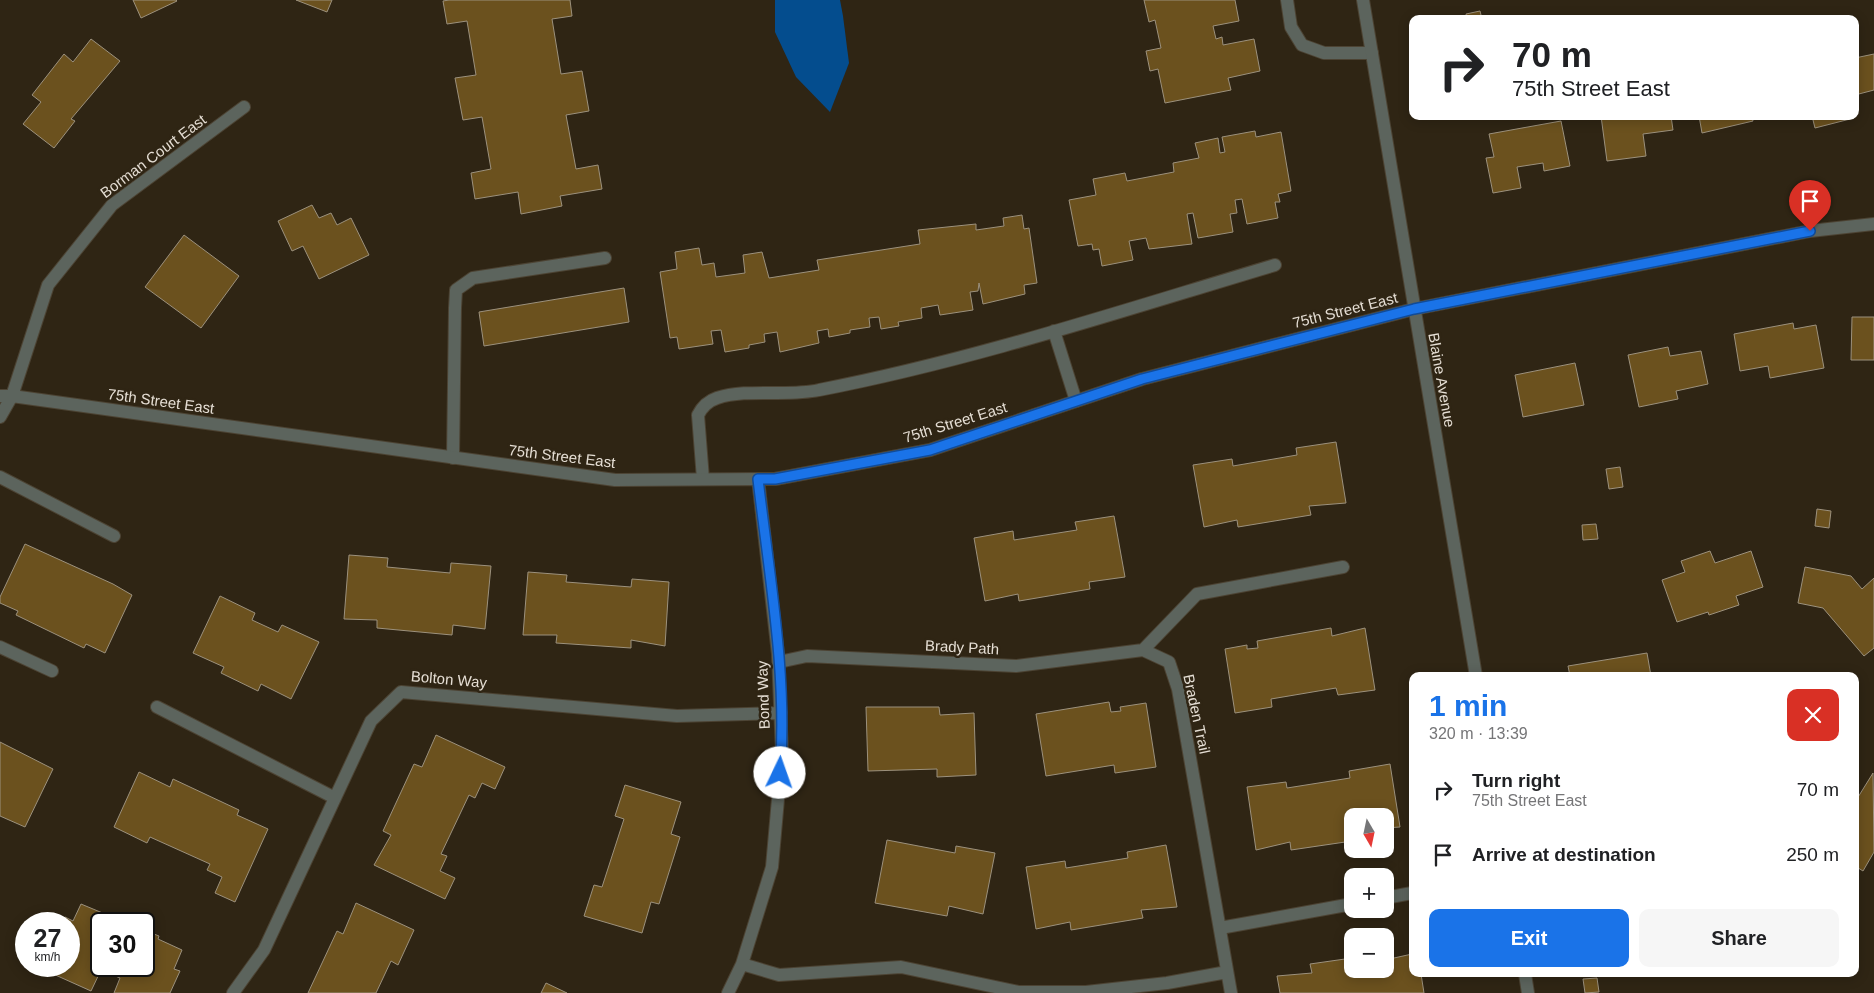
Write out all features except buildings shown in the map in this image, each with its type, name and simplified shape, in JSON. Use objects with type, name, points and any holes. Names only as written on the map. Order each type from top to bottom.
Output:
[{"type":"street","points":[[1287,0],[1291,27],[1302,45],[1324,53],[1372,53]]},
{"type":"street","name":"Blaine Avenue","points":[[1363,0],[1475,672]]},
{"type":"street","name":"Borman Court East","points":[[0,417],[6,396],[48,285],[112,205],[244,107]]},
{"type":"street","name":"75th Street East","points":[[6,396],[614,480],[775,479],[930,450],[1142,379],[1414,309],[1810,231],[1874,224]]},
{"type":"street","points":[[453,458],[454,308],[456,290],[473,278],[605,258]]},
{"type":"street","points":[[703,479],[698,415],[702,407],[716,398],[734,395],[823,390],[875,379],[980,353],[1275,265]]},
{"type":"street","points":[[1054,331],[1076,401]]},
{"type":"street","points":[[0,477],[114,536]]},
{"type":"street","name":"Bond Way","points":[[728,993],[742,964],[772,867],[782,754],[779,662],[758,479]]},
{"type":"street","points":[[1144,650],[1197,594],[1343,567]]},
{"type":"street","points":[[0,646],[52,671]]},
{"type":"street","name":"Brady Path","points":[[779,662],[807,656],[1016,666],[1144,650]]},
{"type":"street","name":"Braden Trail","points":[[1144,650],[1168,662],[1178,689],[1231,993]]},
{"type":"street","name":"Bolton Way","points":[[233,993],[264,950],[370,721],[401,692],[677,716],[780,713]]},
{"type":"street","points":[[157,707],[335,798]]},
{"type":"street","points":[[1394,896],[1409,894]]},
{"type":"street","points":[[1220,928],[1344,905]]},
{"type":"street","points":[[742,964],[779,975],[901,967],[1019,992],[1086,992],[1167,983],[1227,972]]},
{"type":"street","points":[[1525,977],[1528,993]]},
{"type":"water","points":[[775,0],[840,0],[849,63],[830,112],[796,77],[775,32]]},
{"type":"route","points":[[780,773],[782,754],[778,654],[758,479],[775,479],[930,450],[1142,379],[1414,309],[1810,231]]}]
